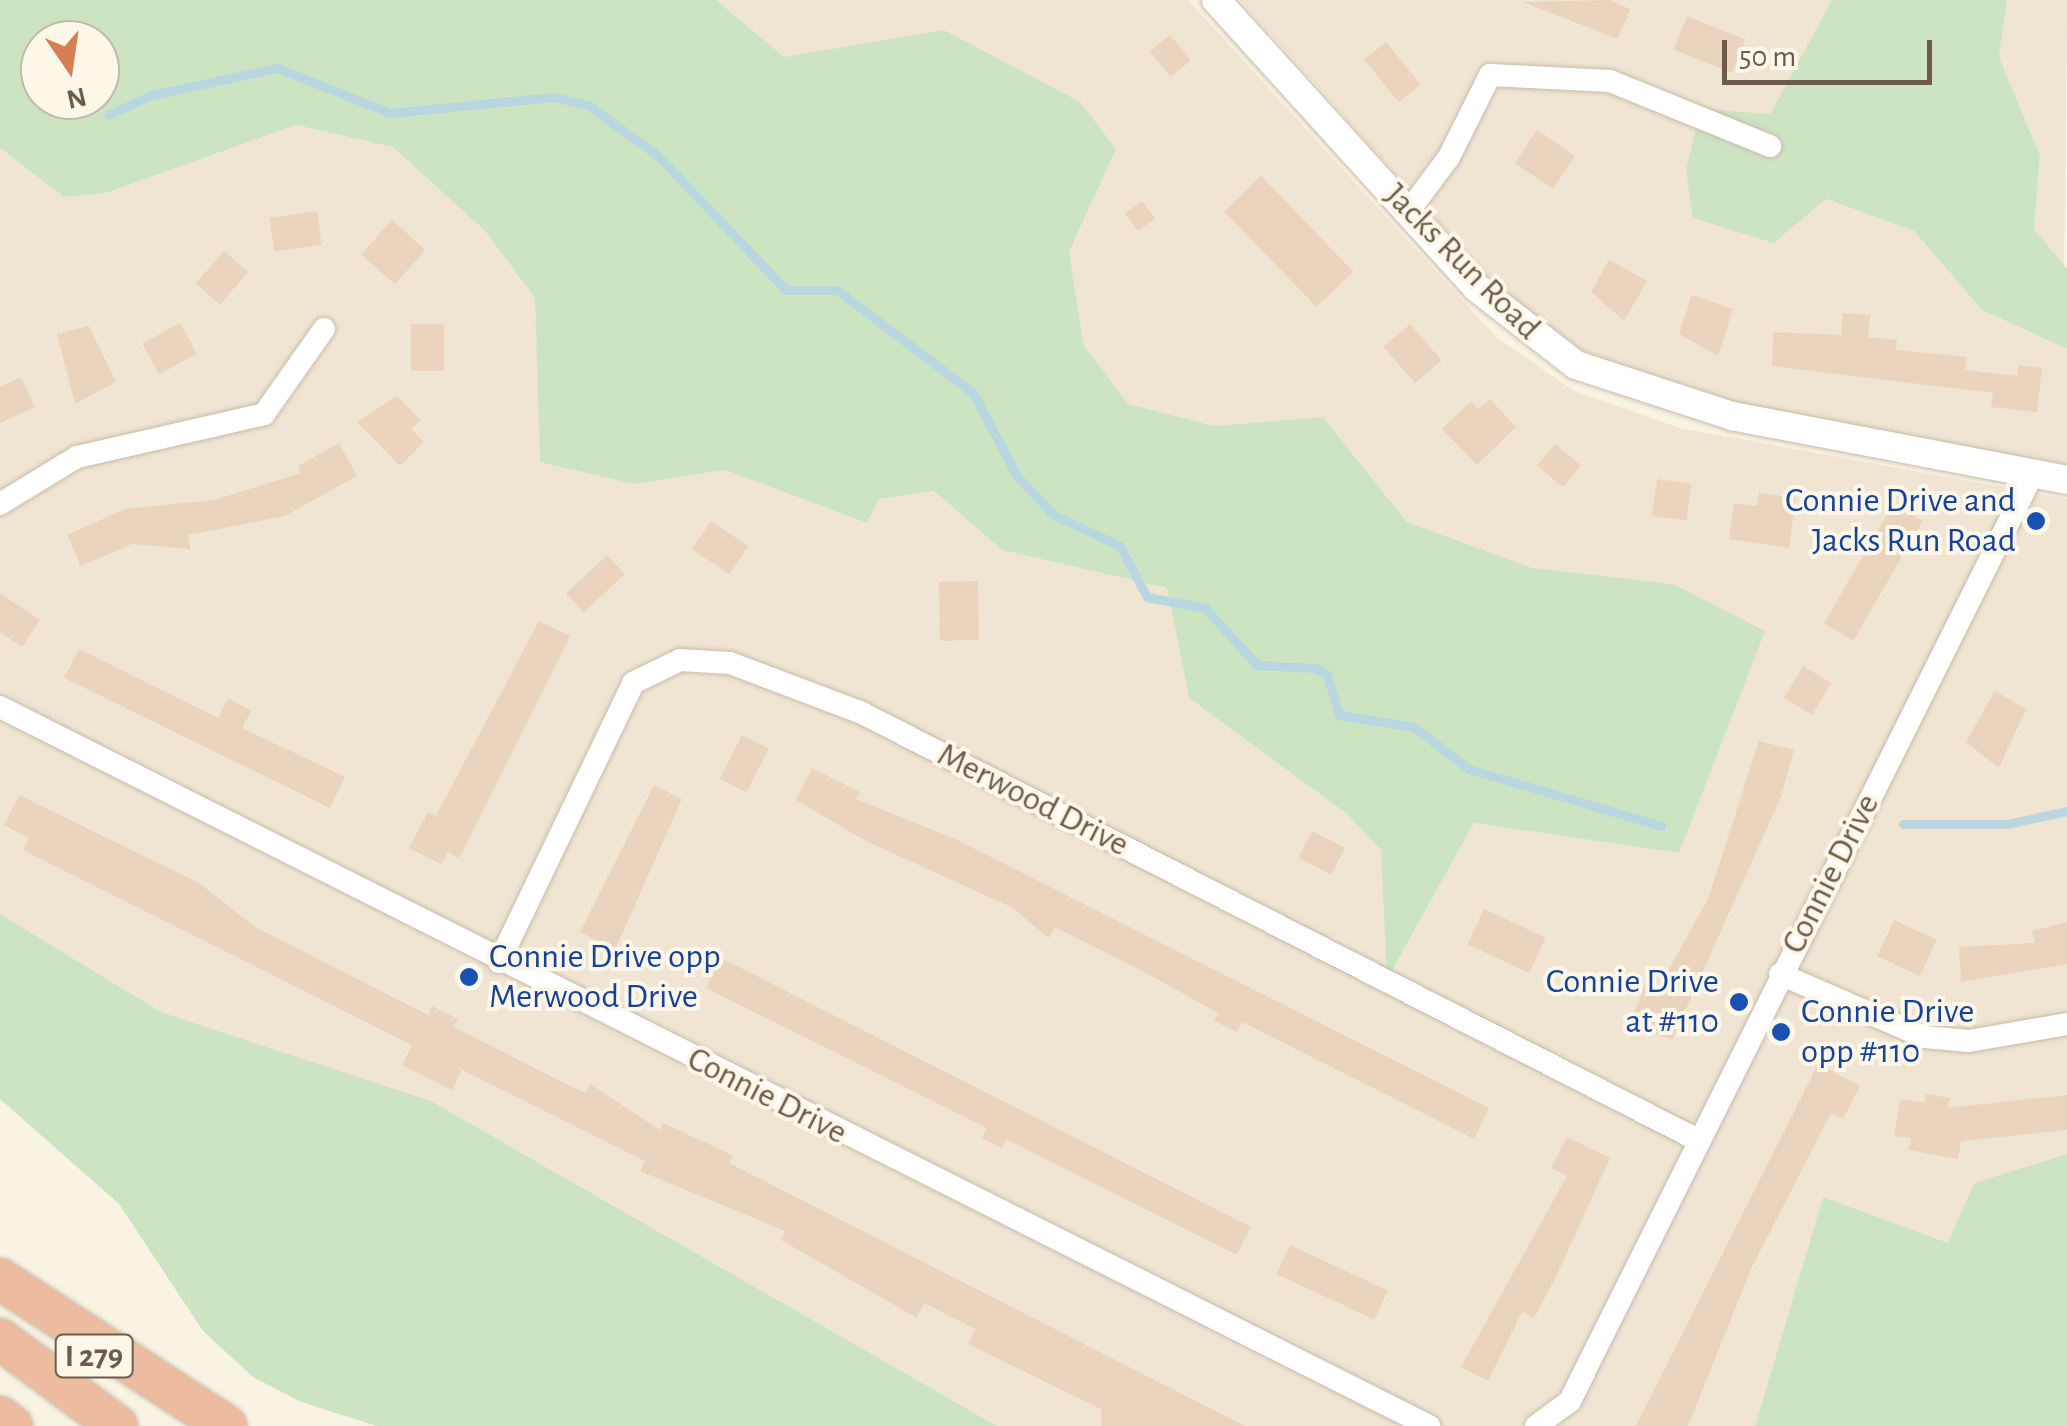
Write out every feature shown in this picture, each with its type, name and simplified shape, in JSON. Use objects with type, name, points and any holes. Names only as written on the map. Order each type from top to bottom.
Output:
[{"type":"highway","name":"I 279","points":[[0,1282],[189,1426]]},
{"type":"highway","points":[[0,1282],[226,1426]]},
{"type":"highway","points":[[0,1339],[117,1426]]},
{"type":"highway","points":[[0,1347],[101,1426]]},
{"type":"highway","points":[[0,1417],[12,1426]]},
{"type":"street","name":"Jacks Run Road","points":[[1216,0],[1518,328],[1576,365],[1732,416],[2067,480]]},
{"type":"street","points":[[1408,212],[1449,158],[1490,75],[1610,80],[1770,146]]},
{"type":"street","points":[[0,504],[77,457],[264,414],[324,329]]},
{"type":"street","name":"Connie Drive","points":[[1536,1426],[1570,1401],[1780,974],[2034,473]]},
{"type":"street","name":"Merwood Drive","points":[[499,962],[633,683],[680,660],[730,663],[860,712],[1698,1140]]},
{"type":"street","name":"Connie Drive","points":[[0,707],[499,962],[1429,1426]]},
{"type":"street","points":[[1780,974],[1924,1037],[1969,1040],[2067,1024]]},
{"type":"shaded area","points":[[716,0],[1188,0],[1497,338],[1576,392],[1680,428],[2067,499],[2067,1154],[1974,1183],[1948,1244],[1823,1197],[1755,1426],[997,1426],[431,1101],[161,1012],[0,914],[0,148],[64,197],[106,193],[296,125],[393,147],[485,231],[535,298],[541,462],[634,484],[725,470],[867,523],[879,499],[934,491],[1002,550],[1167,588],[1189,698],[1347,814],[1381,850],[1388,979],[1474,823],[1679,853],[1673,584],[1532,569],[1407,522],[1323,417],[1214,426],[1128,405],[1084,346],[1069,252],[1116,149],[944,30],[784,57]]},
{"type":"shaded area","points":[[1240,0],[1832,0],[1770,114],[1826,199],[1914,231],[1982,310],[2067,349],[2067,465],[1690,397],[1560,341],[1497,287]]},
{"type":"shaded area","points":[[2007,0],[2067,0],[2064,270],[2034,229],[2040,155],[1999,57]]},
{"type":"green space","points":[[0,0],[716,0],[784,57],[944,30],[1080,102],[1116,149],[1069,252],[1084,346],[1128,404],[1214,426],[1323,417],[1407,522],[1532,568],[1673,584],[1765,631],[1679,853],[1474,823],[1387,980],[1381,850],[1347,814],[1189,698],[1167,588],[1002,550],[934,491],[879,499],[867,523],[725,470],[634,484],[540,462],[535,298],[485,231],[393,147],[296,125],[106,193],[64,197],[0,148]]},
{"type":"green space","points":[[1832,0],[2007,0],[1999,57],[2040,155],[2034,229],[2067,269],[2067,349],[1982,310],[1914,231],[1826,199],[1774,243],[1693,218],[1686,170],[1700,109],[1770,114]]},
{"type":"green space","points":[[0,914],[161,1012],[431,1101],[997,1426],[377,1426],[301,1402],[253,1377],[203,1331],[119,1204],[0,1099]]},
{"type":"green space","points":[[2067,1154],[2067,1426],[1755,1426],[1823,1197],[1948,1243],[1974,1183]]},
{"type":"building","points":[[1609,0],[1630,9],[1618,39],[1523,2]]},
{"type":"building","points":[[1687,16],[1745,40],[1732,73],[1674,49]]},
{"type":"building","points":[[1170,35],[1191,61],[1171,77],[1150,51]]},
{"type":"building","points":[[1386,42],[1421,85],[1399,102],[1364,60]]},
{"type":"building","points":[[1537,130],[1575,156],[1553,189],[1515,163]]},
{"type":"building","points":[[1261,176],[1353,272],[1317,307],[1224,211]]},
{"type":"building","points":[[1142,201],[1155,219],[1138,231],[1125,213]]},
{"type":"building","points":[[317,211],[322,245],[274,251],[269,218]]},
{"type":"building","points":[[392,220],[425,250],[395,284],[361,254]]},
{"type":"building","points":[[224,251],[248,272],[220,304],[196,283]]},
{"type":"building","points":[[1609,260],[1647,281],[1624,321],[1591,292]]},
{"type":"building","points":[[1692,295],[1733,309],[1718,356],[1679,334]]},
{"type":"building","points":[[1843,313],[1870,315],[1868,337],[1897,340],[1896,350],[1967,357],[1965,370],[2017,376],[2019,365],[2042,368],[2037,412],[1991,407],[1993,393],[1772,366],[1773,332],[1841,335]]},
{"type":"building","points":[[180,323],[197,354],[159,374],[142,344]]},
{"type":"building","points":[[411,324],[444,324],[444,371],[411,371]]},
{"type":"building","points":[[1410,324],[1441,360],[1415,383],[1384,347]]},
{"type":"building","points":[[89,326],[116,382],[75,404],[57,334]]},
{"type":"building","points":[[21,377],[35,407],[0,423],[0,387]]},
{"type":"building","points":[[397,396],[421,420],[411,429],[424,442],[400,466],[357,422]]},
{"type":"building","points":[[1490,399],[1516,427],[1477,465],[1442,429],[1471,401],[1478,409]]},
{"type":"building","points":[[339,443],[357,476],[285,516],[188,535],[190,549],[132,544],[81,566],[67,535],[125,509],[214,500],[301,473],[298,466]]},
{"type":"building","points":[[1555,444],[1581,466],[1563,487],[1537,465]]},
{"type":"building","points":[[1657,479],[1692,484],[1687,521],[1652,516]]},
{"type":"building","points":[[1759,493],[1796,498],[1789,548],[1729,539],[1734,503],[1757,506]]},
{"type":"building","points":[[1893,504],[1922,521],[1853,641],[1824,624]]},
{"type":"building","points":[[711,521],[748,546],[729,574],[692,549]]},
{"type":"building","points":[[607,555],[625,574],[584,612],[566,593]]},
{"type":"building","points":[[978,581],[979,640],[940,641],[939,582]]},
{"type":"building","points":[[0,593],[40,620],[22,647],[0,632]]},
{"type":"building","points":[[539,621],[570,636],[459,858],[448,852],[441,864],[409,848],[428,812],[436,816]]},
{"type":"building","points":[[79,649],[218,718],[228,698],[251,711],[242,728],[345,777],[330,808],[64,678]]},
{"type":"building","points":[[1803,666],[1831,683],[1812,715],[1784,698]]},
{"type":"building","points":[[1995,691],[2026,709],[1999,768],[1966,742]]},
{"type":"building","points":[[742,735],[769,749],[746,792],[720,779]]},
{"type":"building","points":[[1759,741],[1794,750],[1781,797],[1672,1040],[1630,1024],[1645,984],[1658,989],[1708,899]]},
{"type":"building","points":[[812,768],[860,792],[856,799],[955,839],[1489,1108],[1474,1139],[1242,1022],[1237,1032],[1214,1021],[1218,1013],[1150,975],[1055,927],[1049,938],[1011,907],[866,841],[796,800]]},
{"type":"building","points":[[654,785],[682,799],[615,950],[580,932]]},
{"type":"building","points":[[19,795],[199,883],[255,927],[428,1015],[432,1006],[458,1019],[454,1027],[566,1084],[586,1093],[590,1084],[660,1130],[663,1123],[733,1156],[729,1163],[1245,1426],[1101,1426],[1101,1409],[968,1344],[975,1329],[924,1303],[917,1318],[781,1240],[785,1231],[640,1171],[645,1161],[462,1070],[452,1090],[402,1065],[412,1045],[23,850],[29,838],[4,825]]},
{"type":"building","points":[[1312,831],[1345,848],[1331,875],[1298,858]]},
{"type":"building","points":[[1484,909],[1546,938],[1529,973],[1468,944]]},
{"type":"building","points":[[1894,920],[1937,940],[1920,976],[1877,956]]},
{"type":"building","points":[[2067,922],[2067,964],[1961,982],[1959,947],[2035,943],[2032,931]]},
{"type":"building","points":[[721,958],[1251,1227],[1237,1255],[1006,1139],[1002,1148],[982,1138],[987,1128],[706,988]]},
{"type":"building","points":[[1818,1064],[1860,1086],[1843,1119],[1831,1113],[1751,1269],[1688,1426],[1636,1426]]},
{"type":"building","points":[[1926,1094],[1950,1098],[1948,1108],[2067,1095],[2067,1130],[1961,1141],[1958,1159],[1909,1150],[1911,1138],[1894,1136],[1900,1099],[1924,1103]]},
{"type":"building","points":[[1567,1137],[1610,1158],[1534,1318],[1522,1312],[1488,1381],[1461,1367],[1567,1176],[1551,1168]]},
{"type":"building","points":[[1290,1245],[1388,1291],[1374,1320],[1276,1274]]},
{"type":"waterway","points":[[120,110],[152,95],[277,68],[390,113],[553,97],[588,105],[658,156],[786,290],[837,290],[973,393],[1017,476],[1054,515],[1120,546],[1147,597],[1205,608],[1257,665],[1315,668],[1327,675],[1339,715],[1414,727],[1469,769],[1662,826]]},
{"type":"waterway","points":[[1903,824],[2007,824],[2067,811]]},
{"type":"place","name":"Connie Drive and Jacks Run Road","points":[[2036,521]]},
{"type":"place","name":"Connie Drive opp Merwood Drive","points":[[469,977]]},
{"type":"place","name":"Connie Drive at #110","points":[[1739,1002]]},
{"type":"place","name":"Connie Drive opp #110","points":[[1781,1032]]}]
